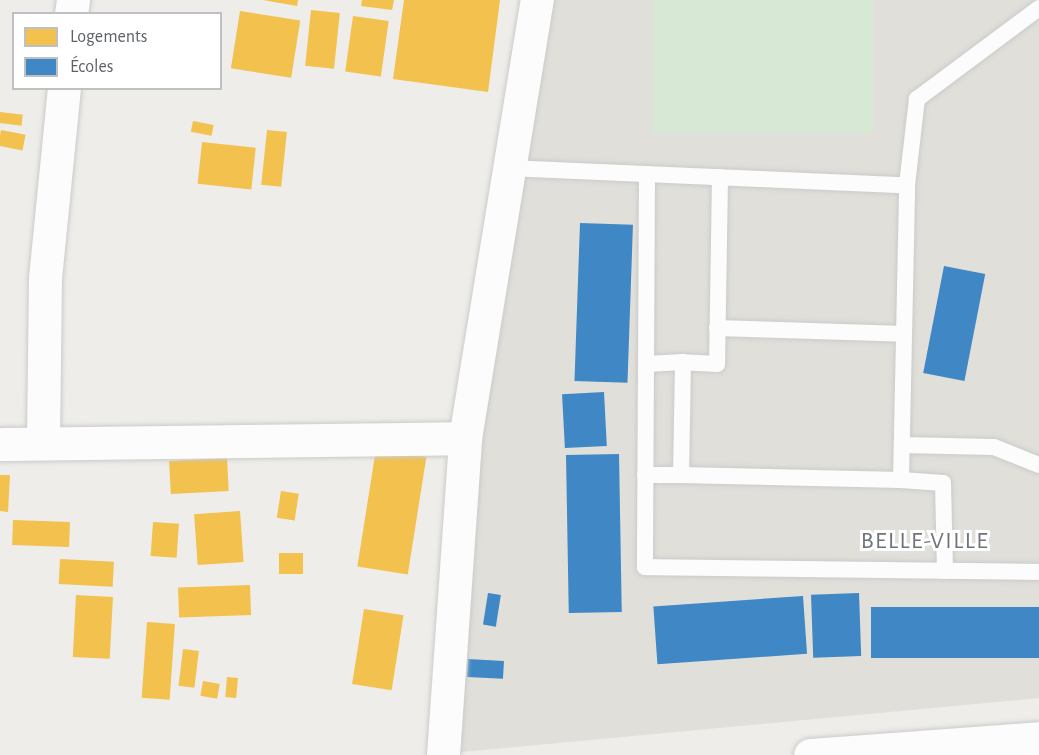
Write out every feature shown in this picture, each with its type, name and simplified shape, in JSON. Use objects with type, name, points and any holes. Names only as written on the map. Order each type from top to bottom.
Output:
[{"type":"street","points":[[442,755],[465,438],[537,0]]},
{"type":"street","points":[[43,441],[45,278],[64,90]]},
{"type":"street","points":[[0,444],[43,441],[465,438]]},
{"type":"street","points":[[810,755],[1039,738]]},
{"type":"lane","points":[[901,480],[907,185],[917,99],[1039,8]]},
{"type":"lane","points":[[510,168],[907,185]]},
{"type":"lane","points":[[647,174],[645,567],[1039,572]]},
{"type":"lane","points":[[646,364],[683,362],[717,364],[720,177]]},
{"type":"lane","points":[[717,328],[904,334]]},
{"type":"lane","points":[[681,475],[683,362]]},
{"type":"lane","points":[[902,445],[994,447],[1039,465]]},
{"type":"lane","points":[[645,475],[901,480],[943,483],[945,571]]},
{"type":"shaded area","points":[[553,0],[1039,0],[1039,698],[451,753],[475,447]]},
{"type":"green space","points":[[653,0],[873,0],[873,133],[653,133]]},
{"type":"building: Logements","points":[[263,0],[298,0],[297,6]]},
{"type":"building: Logements","points":[[362,0],[394,0],[392,10],[361,6]]},
{"type":"building: Logements","points":[[404,0],[500,0],[488,92],[393,79]]},
{"type":"building: Logements","points":[[311,10],[340,13],[334,69],[305,66]]},
{"type":"building: Logements","points":[[240,11],[300,21],[291,78],[231,68]]},
{"type":"building: Logements","points":[[353,16],[389,21],[381,76],[345,71]]},
{"type":"building: Logements","points":[[0,112],[23,115],[21,126],[0,123]]},
{"type":"building: Logements","points":[[193,121],[214,125],[212,136],[191,132]]},
{"type":"building: Logements","points":[[1,130],[26,135],[22,150],[0,146]]},
{"type":"building: Logements","points":[[267,130],[287,132],[281,187],[261,185]]},
{"type":"building: Logements","points":[[202,142],[256,148],[251,189],[198,184]]},
{"type":"building: Logements","points":[[376,449],[426,457],[408,575],[357,567]]},
{"type":"building: Logements","points":[[227,458],[229,491],[171,494],[169,461]]},
{"type":"building: Logements","points":[[0,475],[10,475],[8,512],[0,511]]},
{"type":"building: Logements","points":[[281,491],[299,494],[295,520],[277,518]]},
{"type":"building: Logements","points":[[240,511],[244,562],[198,565],[194,514]]},
{"type":"building: Logements","points":[[13,520],[70,522],[69,547],[12,545]]},
{"type":"building: Logements","points":[[153,522],[179,524],[177,558],[151,556]]},
{"type":"building: Logements","points":[[279,553],[303,553],[303,574],[279,574]]},
{"type":"building: Logements","points":[[60,559],[114,562],[113,587],[59,584]]},
{"type":"building: Logements","points":[[250,585],[251,615],[179,617],[178,588]]},
{"type":"building: Logements","points":[[76,595],[113,597],[110,659],[73,657]]},
{"type":"building: Logements","points":[[364,609],[404,615],[392,690],[352,684]]},
{"type":"building: Logements","points":[[147,622],[175,624],[170,700],[142,698]]},
{"type":"building: Logements","points":[[183,649],[199,651],[194,688],[178,686]]},
{"type":"building: Logements","points":[[227,677],[238,678],[236,698],[225,697]]},
{"type":"building: Logements","points":[[203,681],[220,684],[217,699],[200,696]]},
{"type":"building: Écoles","points":[[580,223],[633,225],[627,383],[574,381]]},
{"type":"building: Écoles","points":[[944,266],[985,274],[964,381],[923,373]]},
{"type":"building: Écoles","points":[[604,392],[607,446],[565,448],[562,394]]},
{"type":"building: Écoles","points":[[619,454],[622,612],[569,613],[566,455]]},
{"type":"building: Écoles","points":[[488,593],[501,595],[496,627],[483,625]]},
{"type":"building: Écoles","points":[[859,593],[861,656],[813,658],[811,595]]},
{"type":"building: Écoles","points":[[803,596],[807,654],[657,664],[653,606]]},
{"type":"building: Écoles","points":[[871,607],[1039,607],[1039,658],[871,658]]},
{"type":"building: Écoles","points":[[468,659],[504,661],[503,679],[467,677]]},
{"type":"district","name":"BELLE-VILLE","points":[[925,542]]}]
